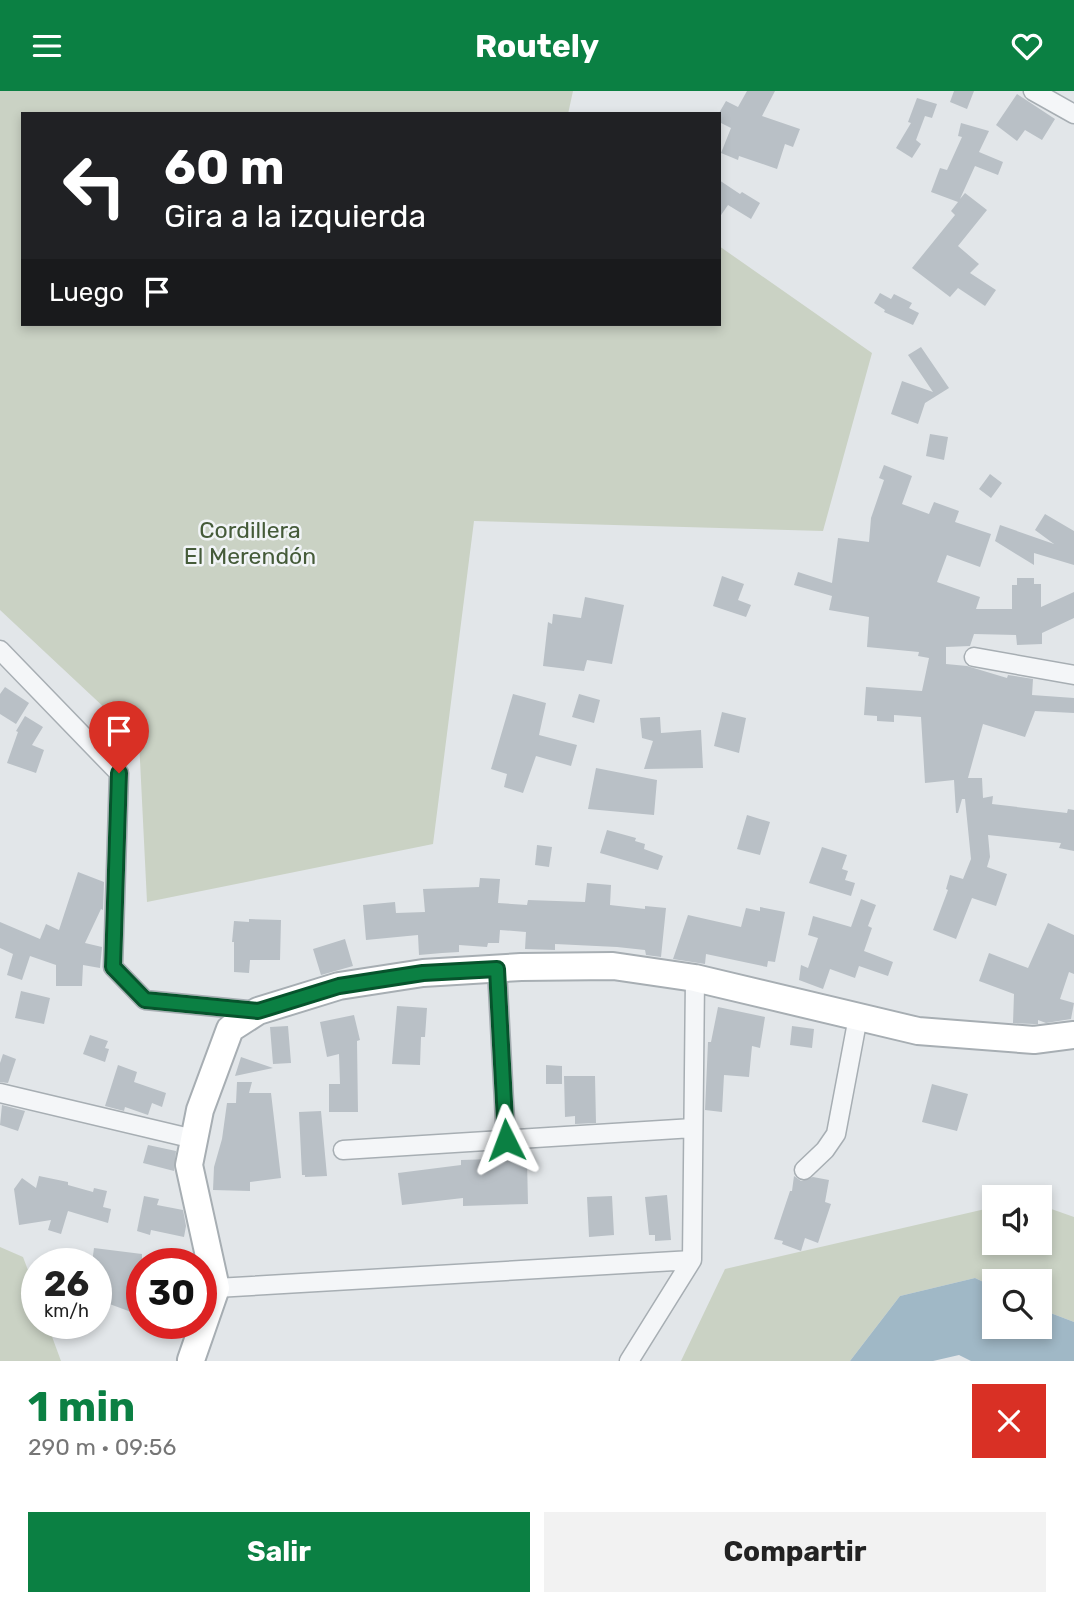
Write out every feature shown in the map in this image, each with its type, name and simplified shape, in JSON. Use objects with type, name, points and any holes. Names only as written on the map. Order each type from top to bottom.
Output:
[{"type":"street","points":[[1034,91],[1074,114]]},
{"type":"street","points":[[0,650],[119,773],[113,967],[145,1000],[258,1011]]},
{"type":"street","points":[[974,657],[1074,675]]},
{"type":"street","points":[[207,1248],[189,1165],[200,1110],[230,1029],[258,1011],[339,986],[423,973],[613,966],[695,978],[918,1031],[1034,1040],[1074,1035]]},
{"type":"street","points":[[497,969],[506,1140]]},
{"type":"street","points":[[629,1361],[692,1260],[695,978]]},
{"type":"street","points":[[804,1170],[825,1150],[836,1134],[858,1017]]},
{"type":"street","points":[[0,1093],[194,1139]]},
{"type":"street","points":[[343,1150],[693,1128]]},
{"type":"street","points":[[217,1288],[692,1260]]},
{"type":"street","points":[[191,1360],[198,1339]]},
{"type":"green space","name":"Cordillera El Merendón","points":[[0,91],[573,91],[568,112],[21,112],[21,326],[721,326],[721,247],[872,353],[823,531],[474,521],[433,844],[147,902],[139,740],[0,610]]},
{"type":"green space","points":[[1052,1209],[1074,1217],[1074,1322],[1052,1314],[1052,1269],[982,1269],[982,1281],[975,1278],[900,1296],[850,1361],[681,1361],[725,1269],[982,1210],[982,1255],[1052,1255]]},
{"type":"green space","points":[[0,1247],[21,1256],[21,1339],[53,1339],[61,1361],[0,1361]]},
{"type":"water","points":[[975,1278],[982,1281],[982,1339],[1052,1339],[1052,1314],[1074,1322],[1074,1361],[971,1361],[959,1355],[933,1361],[850,1361],[900,1296]]},
{"type":"building","points":[[747,91],[775,91],[762,116],[800,129],[793,147],[785,144],[777,169],[721,153],[731,128],[721,123],[720,112],[726,101],[738,107]]},
{"type":"building","points":[[954,91],[974,91],[967,109],[950,102]]},
{"type":"building","points":[[1017,94],[1055,119],[1042,140],[1025,130],[1017,141],[996,125]]},
{"type":"building","points":[[917,98],[937,104],[932,118],[925,116],[916,140],[921,144],[912,158],[896,148],[911,123],[908,122]]},
{"type":"building","points":[[961,123],[989,131],[979,152],[1003,162],[998,175],[975,166],[960,199],[965,193],[987,210],[958,246],[979,264],[970,273],[996,290],[985,306],[958,288],[950,297],[912,268],[955,215],[951,211],[958,202],[931,192],[940,168],[947,170],[962,137],[958,136]]},
{"type":"building","points":[[721,181],[760,203],[751,219],[728,205],[721,215]]},
{"type":"building","points":[[880,293],[891,299],[894,294],[912,303],[909,308],[919,313],[913,325],[884,312],[885,310],[874,303]]},
{"type":"building","points":[[921,347],[949,388],[925,403],[918,424],[891,414],[902,381],[933,392],[908,355]]},
{"type":"building","points":[[930,434],[948,437],[944,460],[926,456]]},
{"type":"building","points":[[884,465],[912,476],[902,504],[929,514],[934,502],[959,511],[955,522],[991,534],[980,567],[947,555],[937,582],[980,597],[976,609],[1012,609],[1012,585],[1017,585],[1017,578],[1034,578],[1034,584],[1041,584],[1041,607],[1074,592],[1074,618],[1042,633],[1042,644],[1017,645],[1016,635],[974,634],[970,646],[946,647],[946,664],[967,666],[1007,678],[1008,675],[1033,679],[1032,695],[1074,698],[1074,713],[1035,711],[1025,737],[983,724],[968,778],[982,778],[983,798],[993,796],[992,804],[1067,813],[1068,809],[1074,810],[1074,851],[1059,848],[1061,843],[988,835],[990,857],[987,867],[1007,874],[996,906],[972,898],[956,939],[933,930],[948,890],[946,889],[950,875],[963,879],[971,859],[965,799],[962,799],[956,813],[954,780],[925,783],[921,717],[894,715],[894,722],[877,721],[877,716],[864,715],[866,687],[922,691],[929,658],[918,656],[919,652],[867,647],[869,617],[829,610],[832,596],[794,585],[798,572],[832,583],[838,538],[869,542],[871,518],[884,480],[879,478]]},
{"type":"building","points":[[990,474],[1002,483],[991,498],[979,489]]},
{"type":"building","points":[[1045,514],[1074,531],[1074,565],[1034,553],[1034,565],[995,541],[1000,525],[1054,544],[1035,530]]},
{"type":"building","points":[[722,576],[744,584],[738,600],[751,605],[746,617],[713,606]]},
{"type":"building","points":[[585,597],[624,605],[612,664],[587,660],[584,671],[543,666],[548,622],[552,624],[553,614],[581,618]]},
{"type":"building","points":[[5,687],[29,703],[16,724],[0,714],[0,694]]},
{"type":"building","points":[[513,694],[546,703],[539,735],[577,745],[571,766],[536,756],[523,793],[504,787],[507,774],[491,769]]},
{"type":"building","points":[[579,694],[600,700],[594,723],[572,717]]},
{"type":"building","points":[[722,712],[746,718],[739,753],[714,746]]},
{"type":"building","points":[[25,716],[43,727],[32,745],[44,750],[36,773],[7,763],[18,732],[16,731]]},
{"type":"building","points":[[660,717],[661,733],[701,730],[703,768],[644,769],[653,741],[642,738],[640,718]]},
{"type":"building","points":[[596,768],[657,780],[654,815],[588,809]]},
{"type":"building","points":[[747,815],[770,822],[760,855],[737,849]]},
{"type":"building","points":[[607,830],[636,838],[635,841],[645,844],[644,849],[663,856],[658,870],[600,853]]},
{"type":"building","points":[[537,845],[552,847],[549,867],[535,865]]},
{"type":"building","points":[[822,847],[847,855],[842,869],[848,871],[845,880],[855,883],[851,896],[809,883]]},
{"type":"building","points":[[78,872],[104,882],[103,910],[101,909],[85,943],[102,947],[100,968],[83,965],[82,986],[56,986],[56,965],[30,956],[22,980],[7,975],[13,954],[0,948],[0,922],[40,939],[46,924],[59,930]]},
{"type":"building","points":[[480,878],[500,879],[498,903],[527,905],[528,900],[585,902],[587,883],[611,885],[610,905],[645,909],[645,906],[666,908],[661,957],[646,955],[645,950],[617,947],[555,944],[555,950],[525,949],[526,932],[500,930],[499,943],[488,943],[487,947],[459,945],[459,952],[419,955],[418,935],[366,940],[363,905],[395,902],[396,913],[425,912],[423,889],[479,887]]},
{"type":"building","points":[[861,899],[876,905],[868,926],[872,928],[864,951],[893,962],[888,976],[859,966],[855,978],[830,969],[823,989],[799,980],[801,965],[808,968],[818,938],[808,935],[813,916],[851,927]]},
{"type":"building","points":[[760,907],[785,912],[775,962],[768,961],[767,967],[706,954],[705,964],[673,959],[688,915],[741,927],[746,908],[760,911]]},
{"type":"building","points":[[249,919],[281,920],[280,960],[250,960],[249,973],[234,972],[234,921],[249,922]]},
{"type":"building","points":[[1048,923],[1074,935],[1074,974],[1069,972],[1060,999],[1074,1003],[1071,1019],[1046,1023],[1038,1020],[1038,1024],[1013,1023],[1014,994],[979,981],[989,953],[1028,968]]},
{"type":"building","points":[[345,939],[353,966],[321,975],[313,949]]},
{"type":"building","points":[[21,991],[50,998],[44,1024],[15,1018]]},
{"type":"building","points":[[397,1006],[427,1008],[425,1037],[421,1037],[420,1065],[392,1064]]},
{"type":"building","points":[[718,1007],[765,1017],[760,1048],[752,1046],[749,1077],[724,1075],[722,1112],[705,1110],[708,1042],[711,1042]]},
{"type":"building","points":[[354,1015],[360,1040],[357,1041],[358,1112],[329,1112],[329,1084],[340,1084],[339,1054],[327,1057],[320,1022]]},
{"type":"building","points":[[288,1026],[291,1063],[273,1064],[270,1027]]},
{"type":"building","points":[[792,1026],[814,1029],[812,1048],[790,1045]]},
{"type":"building","points":[[90,1035],[108,1041],[105,1048],[109,1049],[105,1062],[83,1054]]},
{"type":"building","points":[[3,1054],[16,1059],[8,1083],[0,1082]]},
{"type":"building","points":[[241,1057],[273,1068],[235,1076]]},
{"type":"building","points":[[118,1065],[137,1072],[134,1082],[166,1093],[162,1107],[152,1103],[148,1115],[125,1107],[124,1111],[105,1106]]},
{"type":"building","points":[[546,1065],[562,1066],[562,1084],[546,1084]]},
{"type":"building","points":[[564,1076],[595,1076],[596,1123],[575,1124],[575,1116],[565,1117]]},
{"type":"building","points":[[237,1082],[252,1082],[249,1093],[271,1093],[281,1178],[250,1182],[250,1191],[213,1190],[214,1167],[222,1139],[227,1103],[236,1103]]},
{"type":"building","points":[[932,1084],[968,1094],[957,1131],[922,1122]]},
{"type":"building","points":[[2,1105],[25,1111],[18,1131],[0,1125]]},
{"type":"building","points":[[321,1111],[327,1176],[305,1177],[302,1175],[299,1112]]},
{"type":"building","points":[[148,1145],[176,1151],[174,1171],[143,1163]]},
{"type":"building","points":[[461,1160],[527,1160],[528,1204],[463,1206],[463,1198],[402,1205],[398,1173],[461,1165]]},
{"type":"building","points":[[39,1176],[68,1182],[68,1185],[93,1192],[94,1188],[107,1191],[103,1207],[111,1209],[108,1223],[68,1211],[61,1234],[48,1230],[51,1220],[19,1225],[14,1189],[22,1178],[36,1188]]},
{"type":"building","points":[[794,1176],[801,1181],[813,1177],[829,1180],[825,1202],[831,1204],[818,1243],[805,1238],[801,1251],[774,1239],[792,1191]]},
{"type":"building","points":[[667,1195],[671,1240],[655,1241],[655,1235],[649,1235],[645,1197]]},
{"type":"building","points":[[144,1196],[159,1199],[157,1205],[183,1210],[186,1226],[184,1237],[151,1230],[150,1235],[137,1231]]},
{"type":"building","points":[[612,1196],[614,1235],[589,1237],[587,1197]]},
{"type":"building","points":[[112,1250],[126,1252],[126,1310],[112,1305]]},
{"type":"route","points":[[119,773],[113,967],[145,1000],[258,1011],[339,986],[423,973],[497,969],[506,1140]]}]
